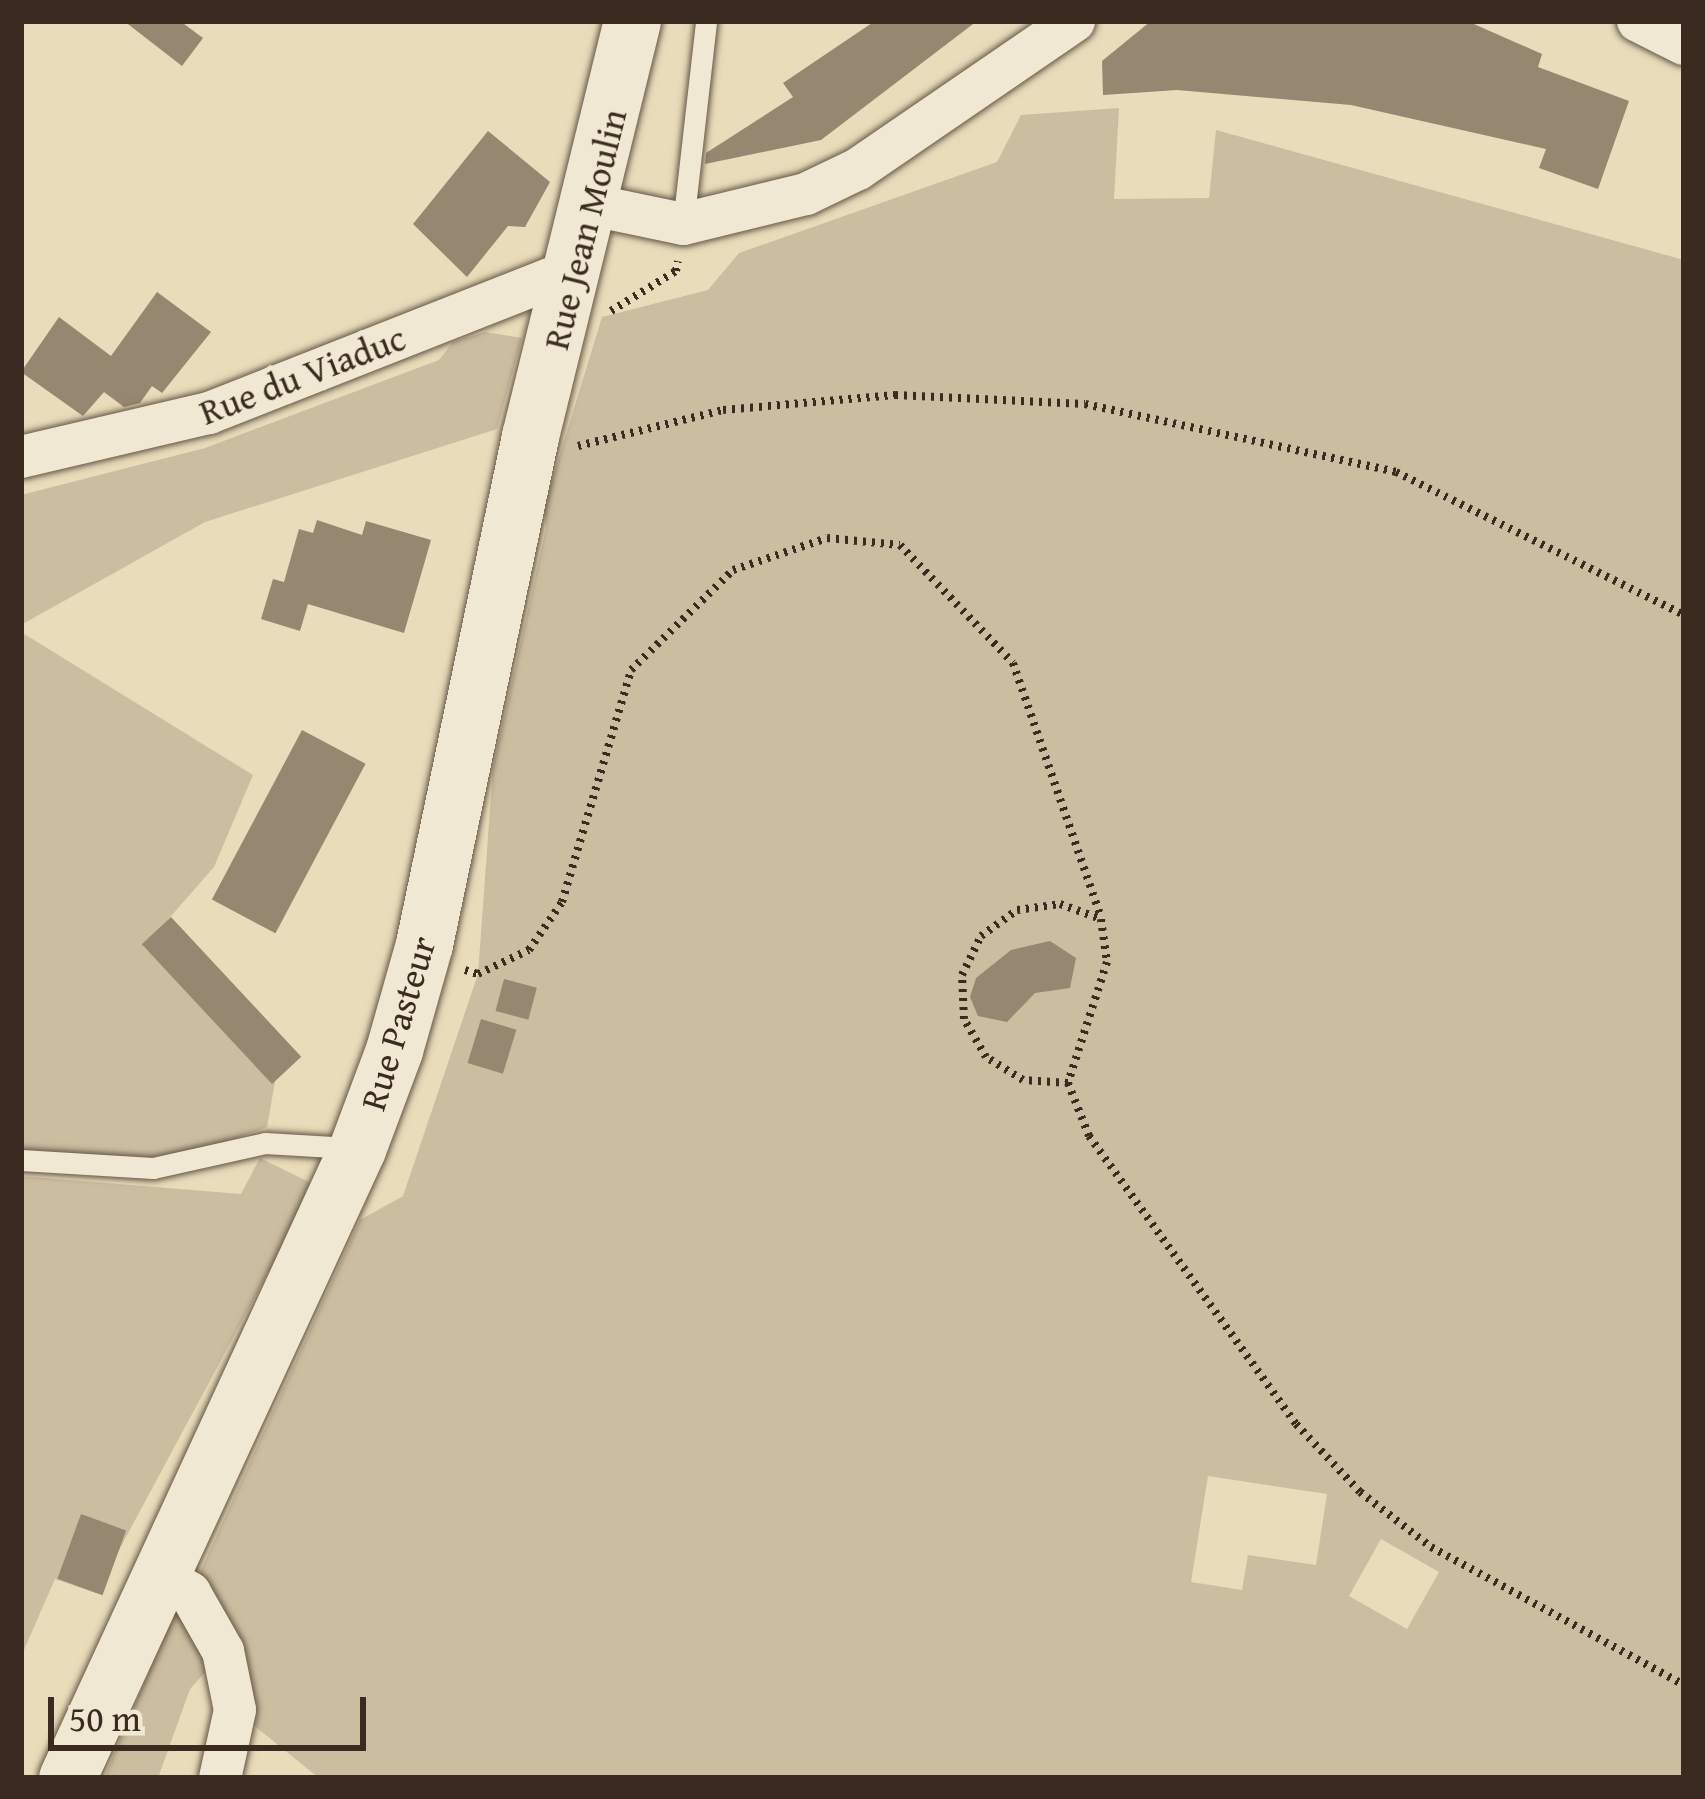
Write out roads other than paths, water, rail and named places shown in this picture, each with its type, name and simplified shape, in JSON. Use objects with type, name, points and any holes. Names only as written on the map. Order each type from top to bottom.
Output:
[{"type":"main road","name":"Rue Jean Moulin","points":[[530,436],[577,268],[632,21]]},
{"type":"main road","name":"Rue Pasteur","points":[[67,1778],[357,1149],[424,944],[530,436]]},
{"type":"street","points":[[592,205],[683,224],[750,214],[858,169],[1074,21]]},
{"type":"street","points":[[1638,21],[1682,38]]},
{"type":"street","name":"Rue du Viaduc","points":[[21,458],[209,413],[577,268]]},
{"type":"street","points":[[158,1575],[190,1593],[224,1651],[235,1710],[220,1778]]},
{"type":"lane","points":[[683,224],[706,21]]},
{"type":"lane","points":[[21,1160],[153,1168],[265,1143],[357,1149]]}]
